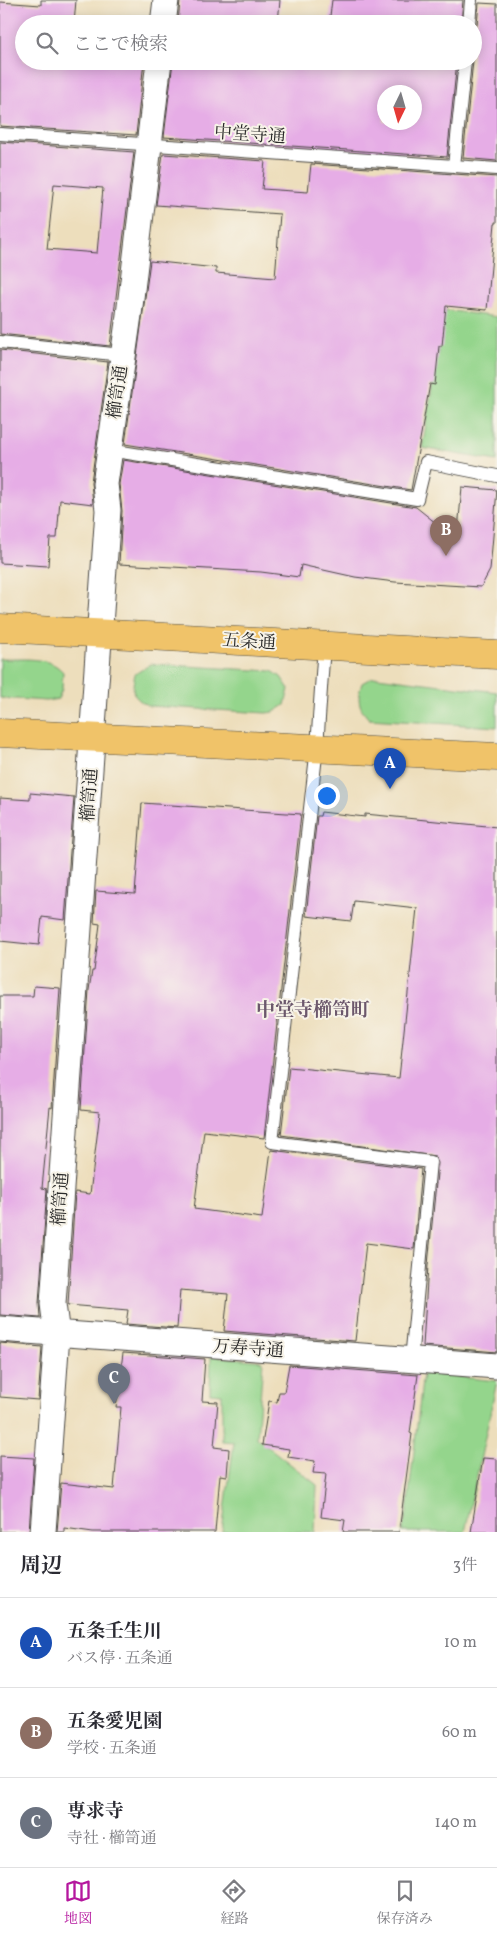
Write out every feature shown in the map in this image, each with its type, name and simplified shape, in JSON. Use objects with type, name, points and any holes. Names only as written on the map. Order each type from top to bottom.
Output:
[{"type":"highway","name":"五条通","points":[[0,628],[497,655]]},
{"type":"highway","points":[[0,733],[497,757]]},
{"type":"street","points":[[164,15],[166,0]]},
{"type":"street","name":"櫛笥通","points":[[43,1532],[56,1335],[52,1304],[108,510],[105,484],[129,316],[158,70]]},
{"type":"street","name":"万寿寺通","points":[[0,1329],[56,1335],[497,1366]]},
{"type":"lane","points":[[470,15],[471,0]]},
{"type":"lane","points":[[454,166],[464,70]]},
{"type":"lane","name":"中堂寺通","points":[[0,134],[497,169]]},
{"type":"lane","points":[[0,342],[122,355]]},
{"type":"lane","points":[[109,450],[418,499],[426,462],[497,476]]},
{"type":"lane","points":[[324,645],[316,747],[272,1142],[430,1162],[411,1360]]},
{"type":"green space","points":[[445,310],[497,317],[497,461],[422,448]]},
{"type":"green space","points":[[0,659],[42,661],[57,667],[63,672],[62,689],[58,699],[47,701],[0,698]]},
{"type":"green space","points":[[151,664],[272,671],[281,677],[289,689],[285,705],[274,712],[266,713],[149,706],[136,697],[133,686],[135,674]]},
{"type":"green space","points":[[377,677],[497,692],[497,727],[369,719],[359,702],[359,693],[362,683]]},
{"type":"green space","points":[[211,1356],[263,1361],[257,1438],[317,1485],[315,1532],[222,1532],[234,1442],[222,1441],[222,1394],[210,1393]]},
{"type":"green space","points":[[423,1373],[497,1381],[465,1532],[402,1532],[407,1511]]},
{"type":"building","points":[[41,0],[76,0],[75,15],[15,15],[15,70],[143,70],[136,135],[0,126],[0,2],[41,5]]},
{"type":"building","points":[[180,0],[280,0],[279,15],[179,15]]},
{"type":"building","points":[[332,0],[463,0],[462,15],[330,15]]},
{"type":"building","points":[[479,3],[497,4],[497,161],[463,158],[472,70],[482,70],[482,15],[478,15]]},
{"type":"building","points":[[172,70],[456,70],[447,157],[164,137]]},
{"type":"building","points":[[0,142],[134,152],[110,346],[0,334]],"holes":[[[54,184],[103,188],[97,253],[47,249]]]},
{"type":"building","points":[[163,154],[265,161],[262,189],[308,192],[311,164],[497,177],[497,223],[495,223],[487,310],[446,306],[442,346],[439,346],[435,385],[430,384],[411,490],[125,444],[150,261],[216,268],[216,273],[275,278],[280,214],[156,205]]},
{"type":"building","points":[[0,350],[108,362],[91,482],[93,504],[60,500],[57,538],[50,538],[48,566],[0,563]]},
{"type":"building","points":[[123,460],[416,507],[457,540],[462,487],[497,490],[490,570],[481,587],[395,582],[355,577],[301,565],[299,577],[261,572],[119,564],[122,511],[119,484]]},
{"type":"building","points":[[30,793],[74,797],[65,920],[42,917],[39,945],[0,941],[0,798],[30,800]]},
{"type":"building","points":[[142,803],[301,814],[264,1138],[204,1131],[194,1209],[262,1218],[271,1150],[421,1169],[414,1249],[366,1243],[355,1341],[224,1331],[228,1294],[180,1290],[177,1328],[126,1324],[128,1310],[68,1305],[75,1192],[90,1194],[100,1112],[81,1110],[89,990],[92,971],[94,971],[100,924],[94,923],[96,891],[135,894]]},
{"type":"building","points":[[321,812],[365,817],[365,814],[497,827],[497,1352],[423,1346],[428,1265],[438,1163],[435,1156],[281,1135],[289,1067],[399,1078],[417,908],[354,901],[351,921],[306,916],[317,816],[320,816]]},
{"type":"building","points":[[34,986],[60,988],[52,1108],[50,1107],[42,1188],[47,1189],[39,1303],[40,1318],[0,1315],[0,996],[33,996]]},
{"type":"building","points":[[0,1343],[42,1347],[38,1400],[0,1397]]},
{"type":"building","points":[[123,1353],[205,1359],[202,1401],[218,1402],[214,1447],[229,1449],[227,1476],[220,1475],[215,1532],[93,1532],[64,1528],[64,1532],[57,1532],[61,1483],[114,1489],[121,1407],[116,1407]]},
{"type":"building","points":[[289,1365],[418,1375],[399,1532],[343,1532],[345,1520],[321,1517],[326,1474],[313,1473],[315,1461],[288,1457],[289,1449],[262,1445],[269,1401],[277,1402],[279,1392],[284,1392]]},
{"type":"building","points":[[0,1456],[34,1458],[29,1532],[0,1532]]},
{"type":"building","points":[[483,1458],[497,1459],[497,1532],[471,1532]]},
{"type":"place","name":"五条愛児園","points":[[446,556]]},
{"type":"place","name":"五条壬生川","points":[[390,789]]},
{"type":"place","name":"専求寺","points":[[114,1404]]},
{"type":"district","name":"中堂寺櫛笥町","points":[[313,1009]]}]
